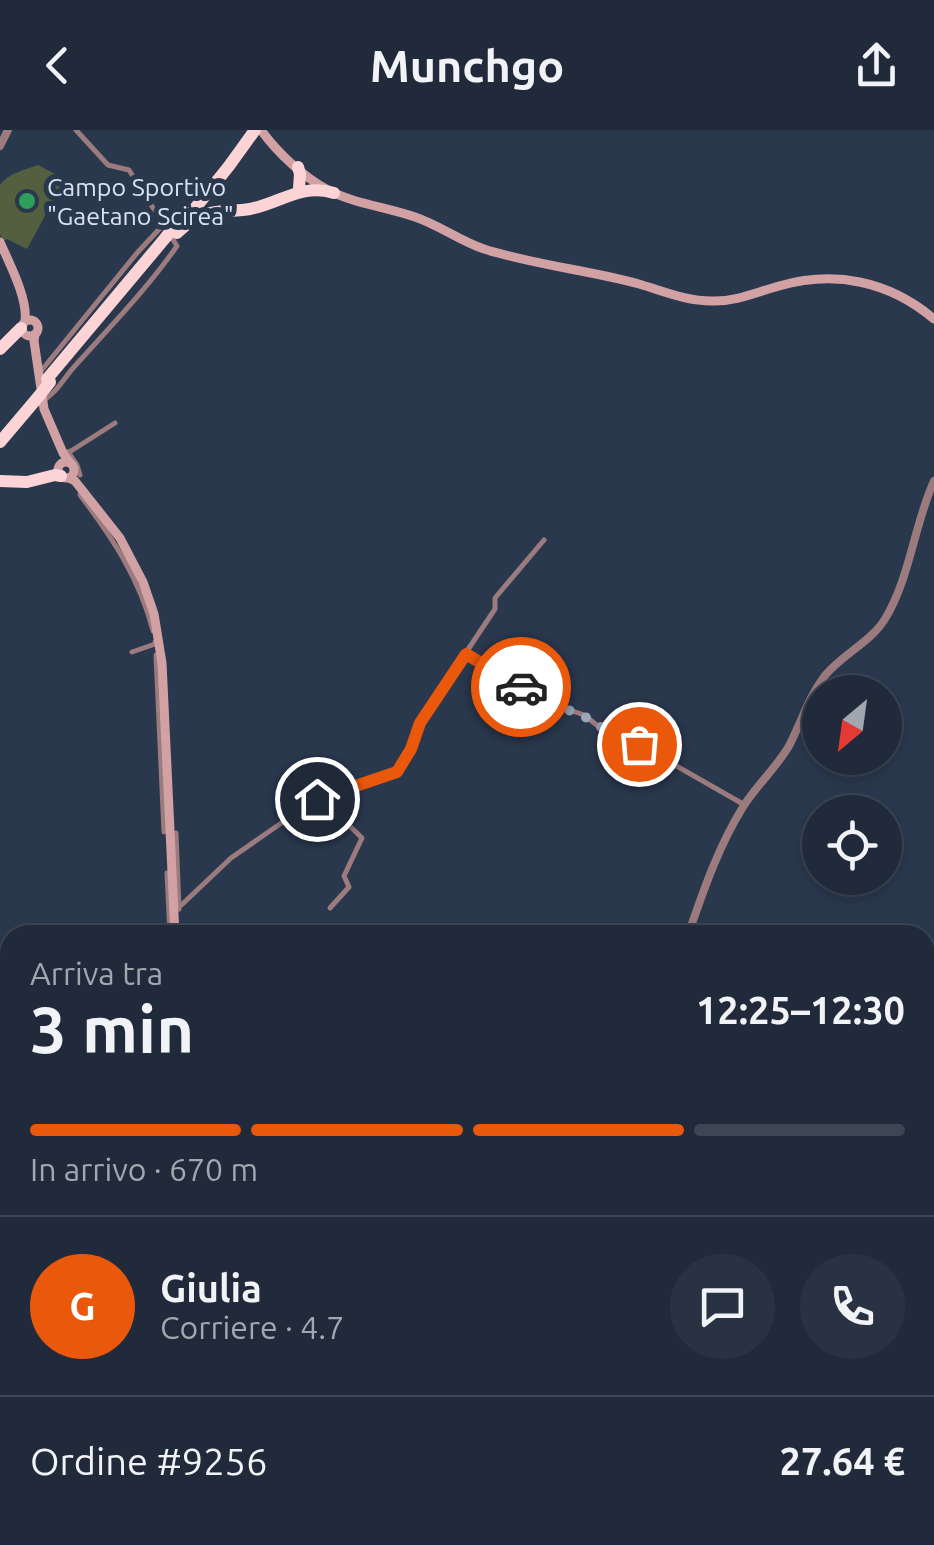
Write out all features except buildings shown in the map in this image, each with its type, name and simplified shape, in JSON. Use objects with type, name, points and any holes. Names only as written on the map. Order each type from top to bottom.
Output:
[{"type":"highway","points":[[0,441],[252,133]]},
{"type":"highway","points":[[241,210],[226,206],[218,189],[252,133]]},
{"type":"highway","points":[[298,167],[299,191]]},
{"type":"highway","points":[[0,441],[171,234],[203,215],[273,203],[299,191],[313,179]]},
{"type":"highway","points":[[299,191],[319,189],[334,193]]},
{"type":"highway","points":[[0,349],[27,329]]},
{"type":"highway","points":[[0,425],[43,387]]},
{"type":"highway","points":[[1,480],[27,482],[66,469]]},
{"type":"main road","points":[[252,133],[334,193],[418,218],[483,248],[690,299],[729,300],[782,285],[839,278],[887,289],[934,319]]},
{"type":"main road","points":[[0,242],[66,469],[128,552],[149,598],[160,647],[171,898],[177,911],[174,925]]},
{"type":"street","points":[[0,146],[8,130]]},
{"type":"street","points":[[43,387],[50,396],[176,248],[171,234],[128,170],[110,167],[76,130]]},
{"type":"street","points":[[66,469],[116,423]]},
{"type":"street","points":[[692,925],[709,876],[744,805],[787,749],[815,690],[884,620],[934,481]]},
{"type":"street","points":[[83,490],[80,496],[108,532],[134,577],[149,616],[155,644],[164,832]]},
{"type":"street","points":[[177,911],[232,858],[319,798],[397,772],[420,723],[495,610],[495,598],[544,540]]},
{"type":"street","points":[[132,652],[155,644]]},
{"type":"street","points":[[466,654],[550,703],[618,732],[744,805]]},
{"type":"street","points":[[319,798],[362,838],[344,876],[349,887],[330,908]]},
{"type":"street","points":[[176,833],[177,911]]},
{"type":"street","points":[[167,873],[172,925]]},
{"type":"green space","name":"Campo Sportivo \"Gaetano Scirea\"","points":[[38,165],[61,177],[60,188],[27,249],[7,239],[3,241],[0,234],[0,185],[12,175]]},
{"type":"way so far","points":[[521,687],[639,744]]},
{"type":"place","name":"Campo Sportivo \"Gaetano Scirea\"","points":[[27,201]]},
{"type":"route","points":[[317,799],[397,772],[420,723],[466,654],[521,687]]}]
